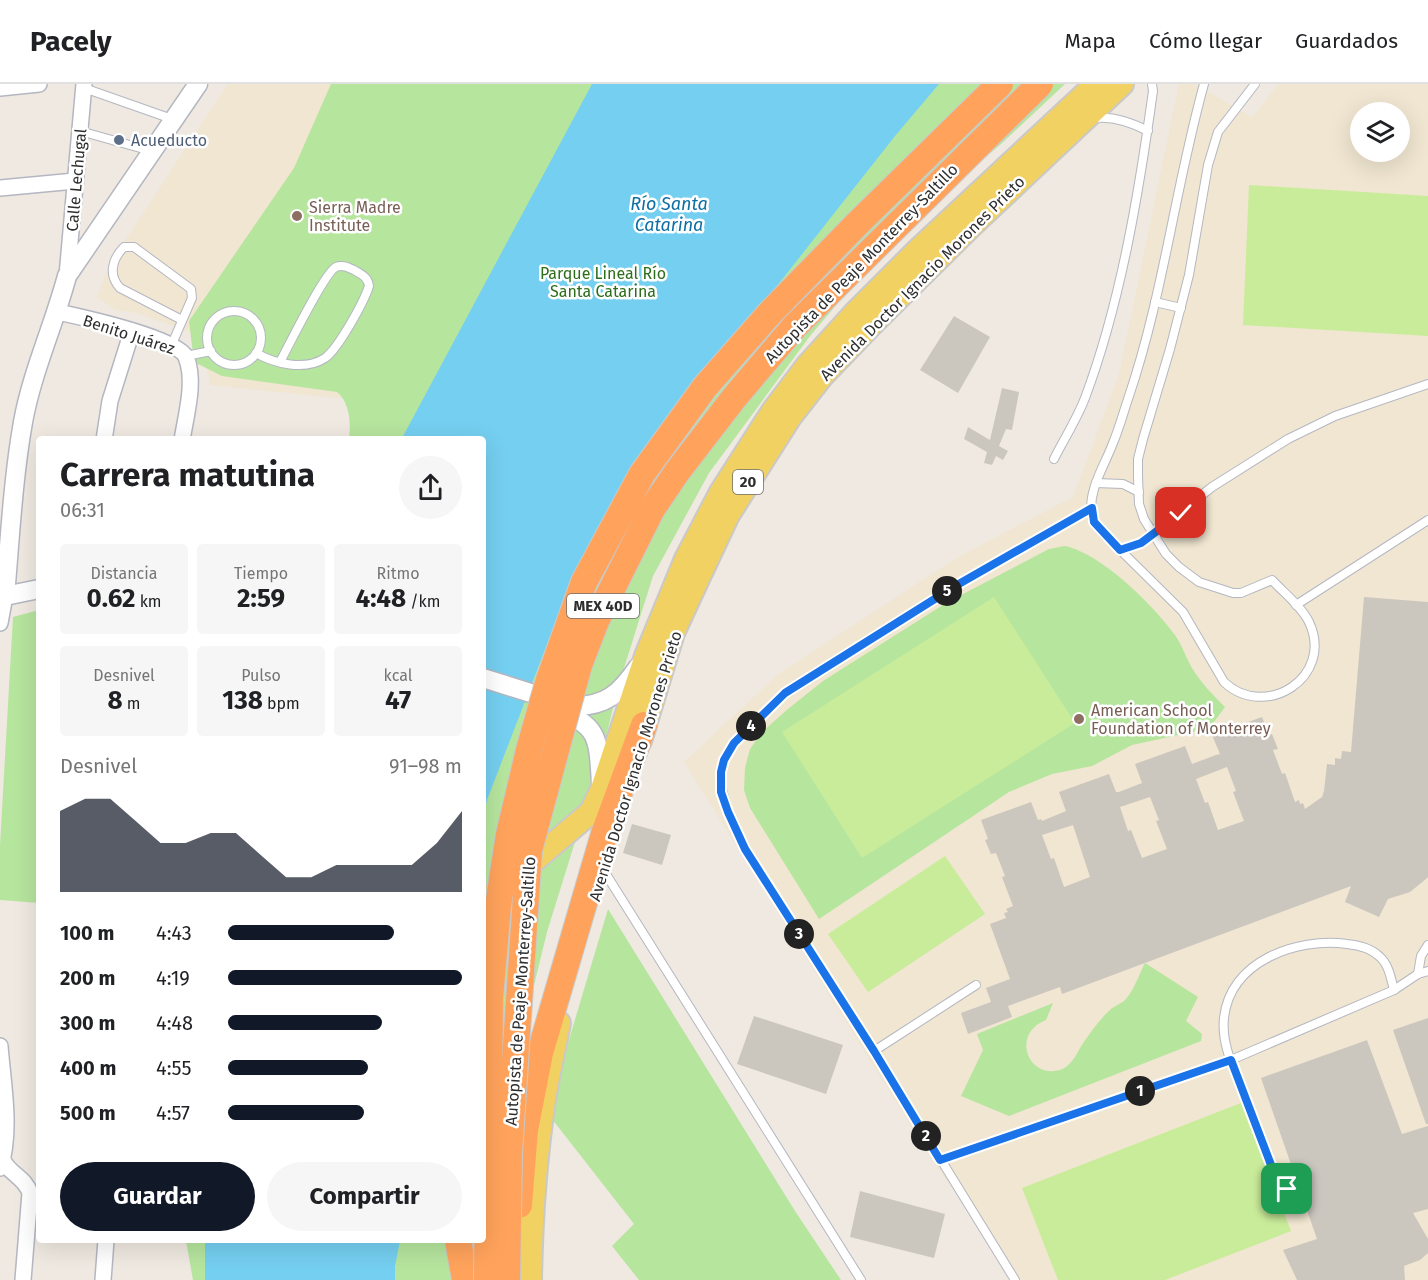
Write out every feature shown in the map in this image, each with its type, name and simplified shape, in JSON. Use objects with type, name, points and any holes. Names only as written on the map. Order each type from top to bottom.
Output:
[{"type":"highway","name":"Autopista de Peaje Monterrey-Saltillo","points":[[487,1280],[490,998],[498,906],[509,835],[529,750],[549,680],[584,582],[642,474],[705,387],[778,305],[1000,84]]},
{"type":"highway","name":"Autopista de Peaje Monterrey-Saltillo","points":[[507,1280],[509,1153],[529,850],[579,665],[596,621],[652,509],[676,472],[734,398],[795,326],[1040,84]]},
{"type":"highway","points":[[514,1280],[525,1130],[540,1053],[604,831],[644,725]]},
{"type":"highway","points":[[459,1243],[465,1280]]},
{"type":"main road","name":"Avenida Doctor Ignacio Morones Prieto","points":[[486,904],[491,897],[591,812],[602,789],[646,656],[686,559],[721,492],[773,411],[807,366],[856,312],[918,250],[1095,84]]},
{"type":"main road","name":"Avenida Doctor Ignacio Morones Prieto","points":[[530,1280],[533,1192],[538,1145],[544,1098],[560,1019],[644,725],[673,633],[728,515],[790,417],[822,376],[872,324],[1122,84]]},
{"type":"main road","points":[[456,1280],[458,1243]]},
{"type":"street","points":[[0,88],[39,84]]},
{"type":"street","points":[[0,623],[24,421],[38,364],[58,312],[68,276],[172,119],[198,84]]},
{"type":"street","name":"Calle Lechugal","points":[[68,276],[84,86]]},
{"type":"street","points":[[0,188],[75,181]]},
{"type":"street","name":"Benito Juárez","points":[[58,312],[172,344],[186,356],[190,388],[183,436]]},
{"type":"street","points":[[105,436],[110,401],[132,331]]},
{"type":"street","points":[[2,597],[36,590]]},
{"type":"street","points":[[486,690],[570,710],[592,706],[620,691],[646,656]]},
{"type":"street","points":[[486,679],[570,710],[587,725],[599,749],[602,789]]},
{"type":"street","points":[[0,1046],[6,1106],[1,1164],[5,1164],[25,1182],[30,1193],[23,1280]]},
{"type":"street","points":[[103,1280],[106,1243]]},
{"type":"lane","points":[[1054,459],[1084,400],[1113,313],[1148,131],[1152,84]]},
{"type":"lane","points":[[1204,84],[1179,185],[1139,368],[1114,442],[1096,483],[1092,508],[1094,522],[1183,612],[1224,682],[1233,690],[1259,698],[1272,696],[1288,689],[1307,674],[1314,655],[1314,640],[1308,620],[1272,580],[1241,593],[1233,593],[1199,582],[1166,554],[1144,519],[1138,492],[1138,459],[1189,275],[1208,165],[1218,132],[1254,84]]},
{"type":"lane","points":[[84,86],[172,119]]},
{"type":"lane","points":[[1084,118],[1104,117],[1119,120],[1132,123],[1148,131]]},
{"type":"lane","points":[[80,131],[151,151]]},
{"type":"lane","points":[[172,344],[192,298],[191,289],[134,247],[124,247],[114,262],[112,276],[115,283],[120,288],[182,320]]},
{"type":"lane","points":[[256,353],[266,359],[280,362],[303,364],[326,357],[350,325],[366,296],[369,286],[365,277],[347,267],[337,267],[333,270],[313,300],[280,362]]},
{"type":"lane","points":[[1155,302],[1181,308]]},
{"type":"lane","points":[[232,310],[247,314],[258,324],[261,339],[256,353],[244,363],[229,364],[215,357],[211,351],[208,344],[209,328],[218,316],[232,310]]},
{"type":"lane","points":[[186,356],[211,351]]},
{"type":"lane","points":[[1120,550],[1135,547],[1212,487],[1248,462],[1288,439],[1335,416],[1428,384]]},
{"type":"lane","points":[[1096,483],[1123,484],[1138,492]]},
{"type":"lane","points":[[1016,1280],[745,849],[728,812],[720,782],[724,760],[734,743],[785,693],[957,585],[1092,508]]},
{"type":"lane","points":[[1296,605],[1428,520]]},
{"type":"lane","points":[[604,871],[861,1280]]},
{"type":"lane","points":[[1287,1189],[1276,1178],[1223,1034],[1227,1002],[1233,987],[1254,967],[1277,952],[1302,945],[1329,942],[1356,945],[1374,952],[1382,958],[1388,969],[1394,990]]},
{"type":"lane","points":[[1418,974],[1421,956],[1428,945]]},
{"type":"lane","points":[[940,1160],[1231,1060],[1394,990],[1418,974],[1428,971]]},
{"type":"lane","points":[[874,1051],[976,986]]},
{"type":"shaded area","name":"Sierra Madre Institute","points":[[228,84],[537,84],[348,399],[210,385],[208,372],[190,332],[137,313],[116,310],[97,297],[111,262]]},
{"type":"shaded area","name":"American School Foundation of Monterrey","points":[[1179,84],[1194,84],[1252,117],[1279,84],[1428,84],[1428,1280],[1018,1280],[932,1160],[684,762],[777,675],[958,557],[1073,497],[1119,374]]},
{"type":"green space","name":"Parque Lineal Río Santa Catarina","points":[[331,84],[1065,84],[1001,144],[950,187],[870,265],[810,336],[709,473],[653,576],[618,687],[601,758],[547,932],[517,1055],[497,1280],[193,1280],[186,1243],[486,1243],[486,436],[349,436],[349,414],[345,402],[337,392],[222,376],[194,362],[189,321],[294,168]]},
{"type":"green space","points":[[1249,185],[1428,196],[1428,336],[1243,325]]},
{"type":"green space","points":[[1065,546],[1095,559],[1126,582],[1154,610],[1175,635],[1190,664],[1207,689],[1225,707],[1214,722],[1201,730],[1132,745],[1092,766],[1052,774],[1009,792],[819,919],[750,808],[744,790],[745,768],[750,749],[762,732],[823,681],[946,603],[1049,549]]},
{"type":"green space","points":[[994,597],[1075,723],[862,858],[782,732]]},
{"type":"green space","points":[[36,611],[36,903],[0,900],[0,845],[13,617]]},
{"type":"green space","points":[[945,856],[985,914],[868,992],[828,934]]},
{"type":"green space","points":[[608,909],[795,1211],[841,1280],[639,1280],[612,1246],[634,1224],[552,1119],[568,1043]]},
{"type":"green space","points":[[1145,963],[1198,997],[1186,1021],[1202,1034],[1201,1041],[1009,1116],[961,1096],[983,1050],[977,1034],[1053,1003],[1046,1020],[1035,1026],[1026,1044],[1032,1062],[1039,1068],[1048,1071],[1065,1068],[1103,1017],[1128,996]]},
{"type":"green space","points":[[1241,1103],[1291,1231],[1165,1280],[1058,1280],[1022,1188]]},
{"type":"water","name":"Río Santa Catarina","points":[[592,84],[939,84],[895,136],[673,418],[566,595],[486,805],[486,436],[403,436]]},
{"type":"water","points":[[205,1243],[400,1243],[395,1280],[205,1280]]},
{"type":"building","points":[[954,316],[990,337],[958,393],[920,370]]},
{"type":"building","points":[[1002,388],[1019,392],[1012,430],[1006,429],[999,446],[1008,451],[1003,460],[996,456],[992,465],[984,463],[987,452],[964,439],[968,427],[990,440]]},
{"type":"building","points":[[1364,597],[1428,602],[1428,877],[1426,879],[1410,892],[1388,899],[1379,917],[1345,902],[1351,886],[1062,994],[1060,987],[1008,1006],[1012,1017],[968,1034],[961,1013],[991,1002],[986,988],[1010,979],[990,924],[1006,918],[1004,913],[1008,912],[1006,909],[1013,906],[996,853],[991,854],[985,840],[988,839],[981,820],[1031,802],[1038,820],[1042,821],[1066,811],[1059,792],[1109,774],[1116,792],[1119,792],[1142,783],[1135,764],[1185,746],[1192,764],[1220,754],[1212,735],[1262,717],[1278,749],[1273,750],[1282,774],[1285,773],[1295,802],[1299,800],[1305,809],[1322,797],[1327,764],[1335,765],[1335,758],[1341,759],[1342,751],[1351,752]],"holes":[[[1227,767],[1244,821],[1218,830],[1208,802],[1205,803],[1196,779]],[[1150,797],[1167,849],[1142,858],[1131,830],[1128,831],[1120,807]],[[1073,825],[1090,877],[1064,887],[1054,858],[1051,859],[1042,835]]]},
{"type":"building","points":[[632,824],[671,835],[662,865],[623,853]]},
{"type":"building","points":[[754,1016],[843,1045],[826,1094],[737,1064]]},
{"type":"building","points":[[1428,1018],[1428,1124],[1426,1124],[1393,1030]]},
{"type":"building","points":[[1367,1040],[1402,1134],[1428,1126],[1428,1209],[1413,1213],[1428,1239],[1428,1253],[1420,1260],[1404,1266],[1405,1280],[1297,1280],[1283,1250],[1317,1239],[1261,1078]]},
{"type":"building","points":[[860,1191],[945,1214],[934,1258],[850,1237]]},
{"type":"place","name":"Acueducto","points":[[119,140]]},
{"type":"place","name":"Sierra Madre Institute","points":[[297,216]]},
{"type":"place","name":"American School Foundation of Monterrey","points":[[1079,719]]},
{"type":"route","points":[[1181,513],[1135,547],[1120,550],[1094,522],[1092,508],[957,585],[785,693],[734,743],[724,760],[720,782],[721,792],[745,849],[874,1051],[940,1160],[1231,1060],[1276,1178],[1287,1189]]}]
